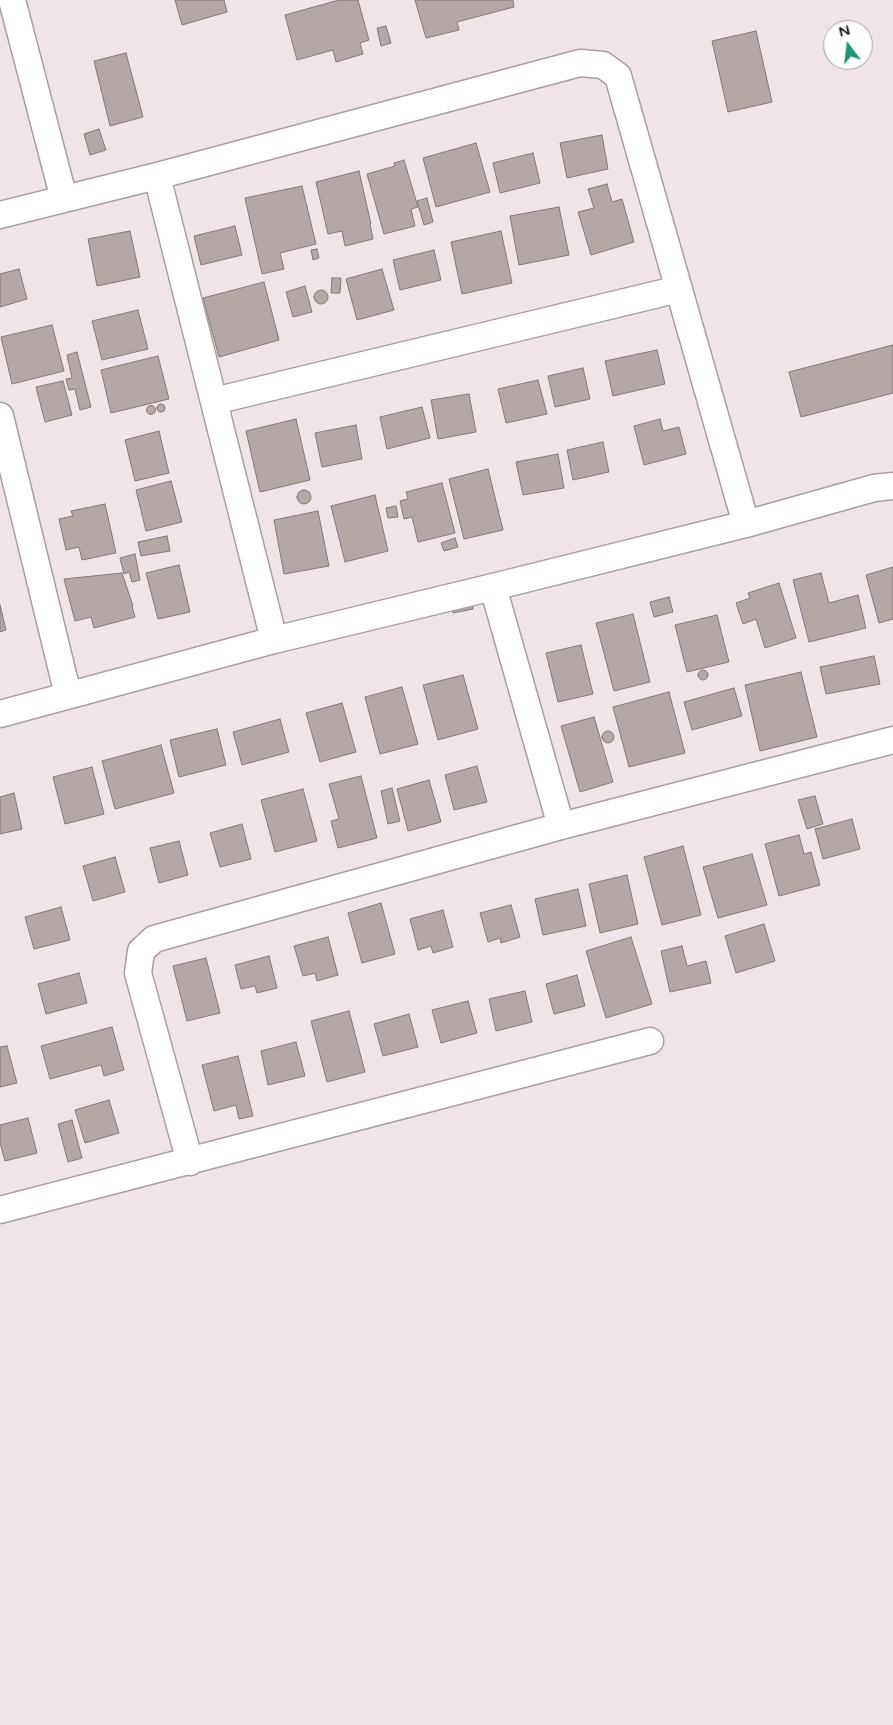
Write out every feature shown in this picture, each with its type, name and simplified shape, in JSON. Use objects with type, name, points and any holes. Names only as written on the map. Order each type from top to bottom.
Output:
[{"type":"street","points":[[12,0],[64,199]]},
{"type":"street","points":[[0,215],[157,176],[580,64],[604,65],[618,76],[746,524]]},
{"type":"street","points":[[157,176],[274,640]]},
{"type":"street","points":[[214,401],[679,289]]},
{"type":"street","points":[[0,416],[5,459],[68,695]]},
{"type":"street","points":[[0,714],[274,640],[493,588],[746,524],[874,488],[893,486]]},
{"type":"street","points":[[493,588],[561,826]]},
{"type":"street","points":[[190,1162],[138,973],[141,951],[154,939],[561,826],[893,740]]},
{"type":"street","points":[[0,1210],[650,1041]]},
{"type":"building","points":[[175,0],[224,0],[227,12],[182,25]]},
{"type":"building","points":[[339,0],[358,0],[369,40],[360,43],[363,54],[336,62],[333,50],[297,60],[285,15]]},
{"type":"building","points":[[415,0],[513,0],[514,7],[457,22],[459,30],[426,38]]},
{"type":"building","points":[[386,26],[391,43],[381,46],[377,28]]},
{"type":"building","points":[[756,31],[772,102],[728,112],[712,41]]},
{"type":"building","points":[[126,53],[143,117],[110,126],[94,61]]},
{"type":"building","points":[[99,129],[106,150],[90,155],[84,134]]},
{"type":"building","points":[[602,135],[608,169],[567,178],[560,143]]},
{"type":"building","points":[[476,143],[490,192],[436,207],[423,158]]},
{"type":"building","points":[[533,153],[540,183],[500,193],[493,163]]},
{"type":"building","points":[[404,160],[418,207],[411,209],[415,226],[384,234],[367,174],[395,166],[394,163]]},
{"type":"building","points":[[359,171],[373,239],[345,246],[342,231],[328,234],[316,182]]},
{"type":"building","points":[[607,184],[612,202],[622,199],[634,242],[591,255],[578,212],[594,208],[588,189]]},
{"type":"building","points":[[302,186],[316,244],[280,253],[284,269],[262,274],[245,198]]},
{"type":"building","points":[[427,198],[433,222],[424,225],[417,201]]},
{"type":"building","points":[[559,207],[569,255],[519,265],[510,216]]},
{"type":"building","points":[[235,226],[242,255],[201,265],[194,236]]},
{"type":"building","points":[[130,231],[140,277],[97,286],[88,239]]},
{"type":"building","points":[[501,231],[512,283],[462,294],[451,242]]},
{"type":"building","points":[[317,249],[319,258],[313,260],[311,250]]},
{"type":"building","points":[[434,250],[441,280],[400,290],[393,260]]},
{"type":"building","points":[[19,269],[27,299],[0,307],[0,274]]},
{"type":"building","points":[[382,269],[394,310],[357,320],[346,279]]},
{"type":"building","points":[[332,278],[341,278],[340,293],[331,293]]},
{"type":"building","points":[[264,282],[279,340],[219,357],[203,298]]},
{"type":"building","points":[[305,286],[312,312],[293,317],[286,292]]},
{"type":"building","points":[[318,290],[324,290],[328,297],[324,304],[318,304],[314,300],[314,294]]},
{"type":"building","points":[[138,310],[148,349],[102,360],[92,321]]},
{"type":"building","points":[[52,325],[64,371],[12,384],[1,337]]},
{"type":"building","points":[[893,345],[893,393],[801,417],[789,372]]},
{"type":"building","points":[[657,350],[665,384],[613,396],[605,361]]},
{"type":"building","points":[[77,352],[91,407],[80,410],[75,389],[69,390],[66,379],[72,378],[67,355]]},
{"type":"building","points":[[158,356],[169,399],[111,413],[101,370]]},
{"type":"building","points":[[583,368],[590,399],[555,407],[548,376]]},
{"type":"building","points":[[538,380],[547,414],[506,423],[498,389]]},
{"type":"building","points":[[63,381],[72,415],[45,422],[36,387]]},
{"type":"building","points":[[469,394],[476,432],[438,439],[431,400]]},
{"type":"building","points":[[161,404],[165,408],[161,412],[157,408]]},
{"type":"building","points":[[151,406],[155,410],[151,414],[147,410]]},
{"type":"building","points":[[422,407],[430,438],[387,449],[380,417]]},
{"type":"building","points":[[296,419],[310,480],[260,492],[246,431]]},
{"type":"building","points":[[660,419],[663,431],[679,427],[686,454],[644,465],[634,426]]},
{"type":"building","points":[[356,425],[362,459],[322,467],[315,433]]},
{"type":"building","points":[[159,431],[169,473],[135,481],[125,440]]},
{"type":"building","points":[[603,442],[609,472],[573,480],[567,450]]},
{"type":"building","points":[[558,454],[564,488],[523,495],[516,462]]},
{"type":"building","points":[[488,469],[503,530],[464,539],[449,479]]},
{"type":"building","points":[[171,481],[182,522],[146,531],[136,490]]},
{"type":"building","points":[[442,483],[455,533],[418,542],[412,517],[404,519],[400,501],[408,499],[406,492]]},
{"type":"building","points":[[301,490],[307,490],[311,497],[307,504],[301,504],[297,500],[297,494]]},
{"type":"building","points":[[375,495],[388,551],[345,562],[331,506]]},
{"type":"building","points":[[105,504],[116,553],[82,560],[79,547],[66,550],[59,519],[73,516],[71,511]]},
{"type":"building","points":[[396,506],[398,517],[388,518],[386,508]]},
{"type":"building","points":[[318,511],[329,566],[284,574],[274,520]]},
{"type":"building","points":[[167,536],[170,551],[141,556],[138,542]]},
{"type":"building","points":[[455,538],[458,547],[444,551],[441,543]]},
{"type":"building","points":[[135,554],[140,580],[132,582],[129,572],[124,574],[120,558]]},
{"type":"building","points":[[179,565],[190,612],[158,619],[146,573]]},
{"type":"building","points":[[893,567],[893,619],[879,623],[866,575]]},
{"type":"building","points":[[122,573],[135,617],[94,628],[91,617],[75,621],[64,579]]},
{"type":"building","points":[[821,573],[829,603],[858,595],[866,628],[809,642],[793,580]]},
{"type":"building","points":[[779,583],[796,638],[765,648],[756,619],[743,624],[736,603],[750,598],[748,593]]},
{"type":"building","points":[[470,597],[473,609],[453,613],[451,601]]},
{"type":"building","points":[[669,597],[673,612],[654,617],[650,602]]},
{"type":"building","points":[[0,605],[6,630],[0,632]]},
{"type":"building","points":[[633,614],[650,682],[614,691],[596,623]]},
{"type":"building","points":[[717,615],[729,662],[687,672],[675,625]]},
{"type":"building","points":[[581,645],[593,694],[558,702],[546,653]]},
{"type":"building","points":[[874,656],[880,684],[826,694],[820,667]]},
{"type":"building","points":[[701,670],[705,670],[708,675],[707,679],[701,680],[698,677],[698,673]]},
{"type":"building","points":[[801,672],[817,737],[760,751],[745,685]]},
{"type":"building","points":[[463,675],[478,729],[438,740],[423,685]]},
{"type":"building","points":[[402,687],[418,744],[380,754],[365,697]]},
{"type":"building","points":[[734,688],[742,716],[692,730],[684,702]]},
{"type":"building","points":[[669,692],[685,753],[629,767],[613,707]]},
{"type":"building","points":[[342,703],[356,752],[320,762],[306,713]]},
{"type":"building","points":[[594,717],[613,782],[580,792],[561,726]]},
{"type":"building","points":[[280,719],[289,752],[242,765],[233,732]]},
{"type":"building","points":[[217,729],[226,765],[179,777],[170,740]]},
{"type":"building","points":[[610,731],[613,732],[613,742],[606,743],[603,742],[602,735],[603,732]]},
{"type":"building","points":[[161,745],[174,793],[115,809],[102,761]]},
{"type":"building","points":[[477,766],[487,802],[454,810],[445,775]]},
{"type":"building","points":[[92,767],[104,814],[65,824],[53,777]]},
{"type":"building","points":[[361,776],[377,838],[338,848],[331,821],[339,819],[329,784]]},
{"type":"building","points":[[429,780],[441,822],[408,831],[397,789]]},
{"type":"building","points":[[392,788],[400,821],[388,824],[381,791]]},
{"type":"building","points":[[303,789],[317,841],[275,852],[261,800]]},
{"type":"building","points":[[14,793],[22,829],[0,834],[0,797]]},
{"type":"building","points":[[815,796],[823,824],[807,829],[798,800]]},
{"type":"building","points":[[852,819],[860,849],[823,859],[815,829]]},
{"type":"building","points":[[242,824],[251,859],[220,867],[210,833]]},
{"type":"building","points":[[799,835],[804,854],[811,852],[820,885],[779,896],[765,844]]},
{"type":"building","points":[[179,841],[188,875],[159,883],[150,848]]},
{"type":"building","points":[[683,846],[701,915],[662,925],[644,857]]},
{"type":"building","points":[[752,854],[767,905],[718,918],[703,867]]},
{"type":"building","points":[[115,857],[125,892],[93,901],[83,866]]},
{"type":"building","points":[[627,875],[638,924],[600,933],[589,884]]},
{"type":"building","points":[[578,889],[586,926],[543,935],[535,899]]},
{"type":"building","points":[[381,903],[395,954],[362,963],[348,913]]},
{"type":"building","points":[[511,905],[520,937],[501,943],[500,938],[488,942],[480,913]]},
{"type":"building","points":[[61,907],[70,940],[34,949],[25,917]]},
{"type":"building","points":[[443,910],[453,947],[433,953],[431,946],[418,950],[410,919]]},
{"type":"building","points":[[764,924],[775,961],[736,973],[725,936]]},
{"type":"building","points":[[328,937],[338,975],[317,981],[315,973],[303,976],[294,946]]},
{"type":"building","points":[[631,937],[652,1004],[606,1018],[586,951]]},
{"type":"building","points":[[682,946],[687,966],[706,961],[711,983],[670,992],[661,951]]},
{"type":"building","points":[[269,956],[277,988],[257,993],[255,986],[241,989],[235,965]]},
{"type":"building","points":[[206,958],[220,1013],[187,1021],[173,966]]},
{"type":"building","points":[[79,973],[87,1003],[46,1014],[38,984]]},
{"type":"building","points":[[577,975],[585,1006],[554,1014],[546,984]]},
{"type":"building","points":[[525,991],[532,1022],[496,1031],[489,999]]},
{"type":"building","points":[[468,1001],[477,1033],[441,1043],[432,1010]]},
{"type":"building","points":[[349,1011],[365,1072],[327,1082],[311,1021]]},
{"type":"building","points":[[409,1014],[418,1047],[383,1056],[374,1024]]},
{"type":"building","points":[[112,1027],[124,1070],[104,1076],[101,1065],[50,1079],[41,1046]]},
{"type":"building","points":[[296,1042],[305,1076],[268,1085],[261,1051]]},
{"type":"building","points":[[7,1046],[17,1083],[0,1087],[0,1047]]},
{"type":"building","points":[[238,1056],[253,1116],[239,1119],[236,1105],[214,1111],[202,1065]]},
{"type":"building","points":[[109,1100],[119,1133],[85,1143],[75,1110]]},
{"type":"building","points":[[28,1118],[37,1153],[5,1161],[0,1143],[0,1125]]},
{"type":"building","points":[[72,1120],[82,1158],[68,1162],[58,1124]]}]
